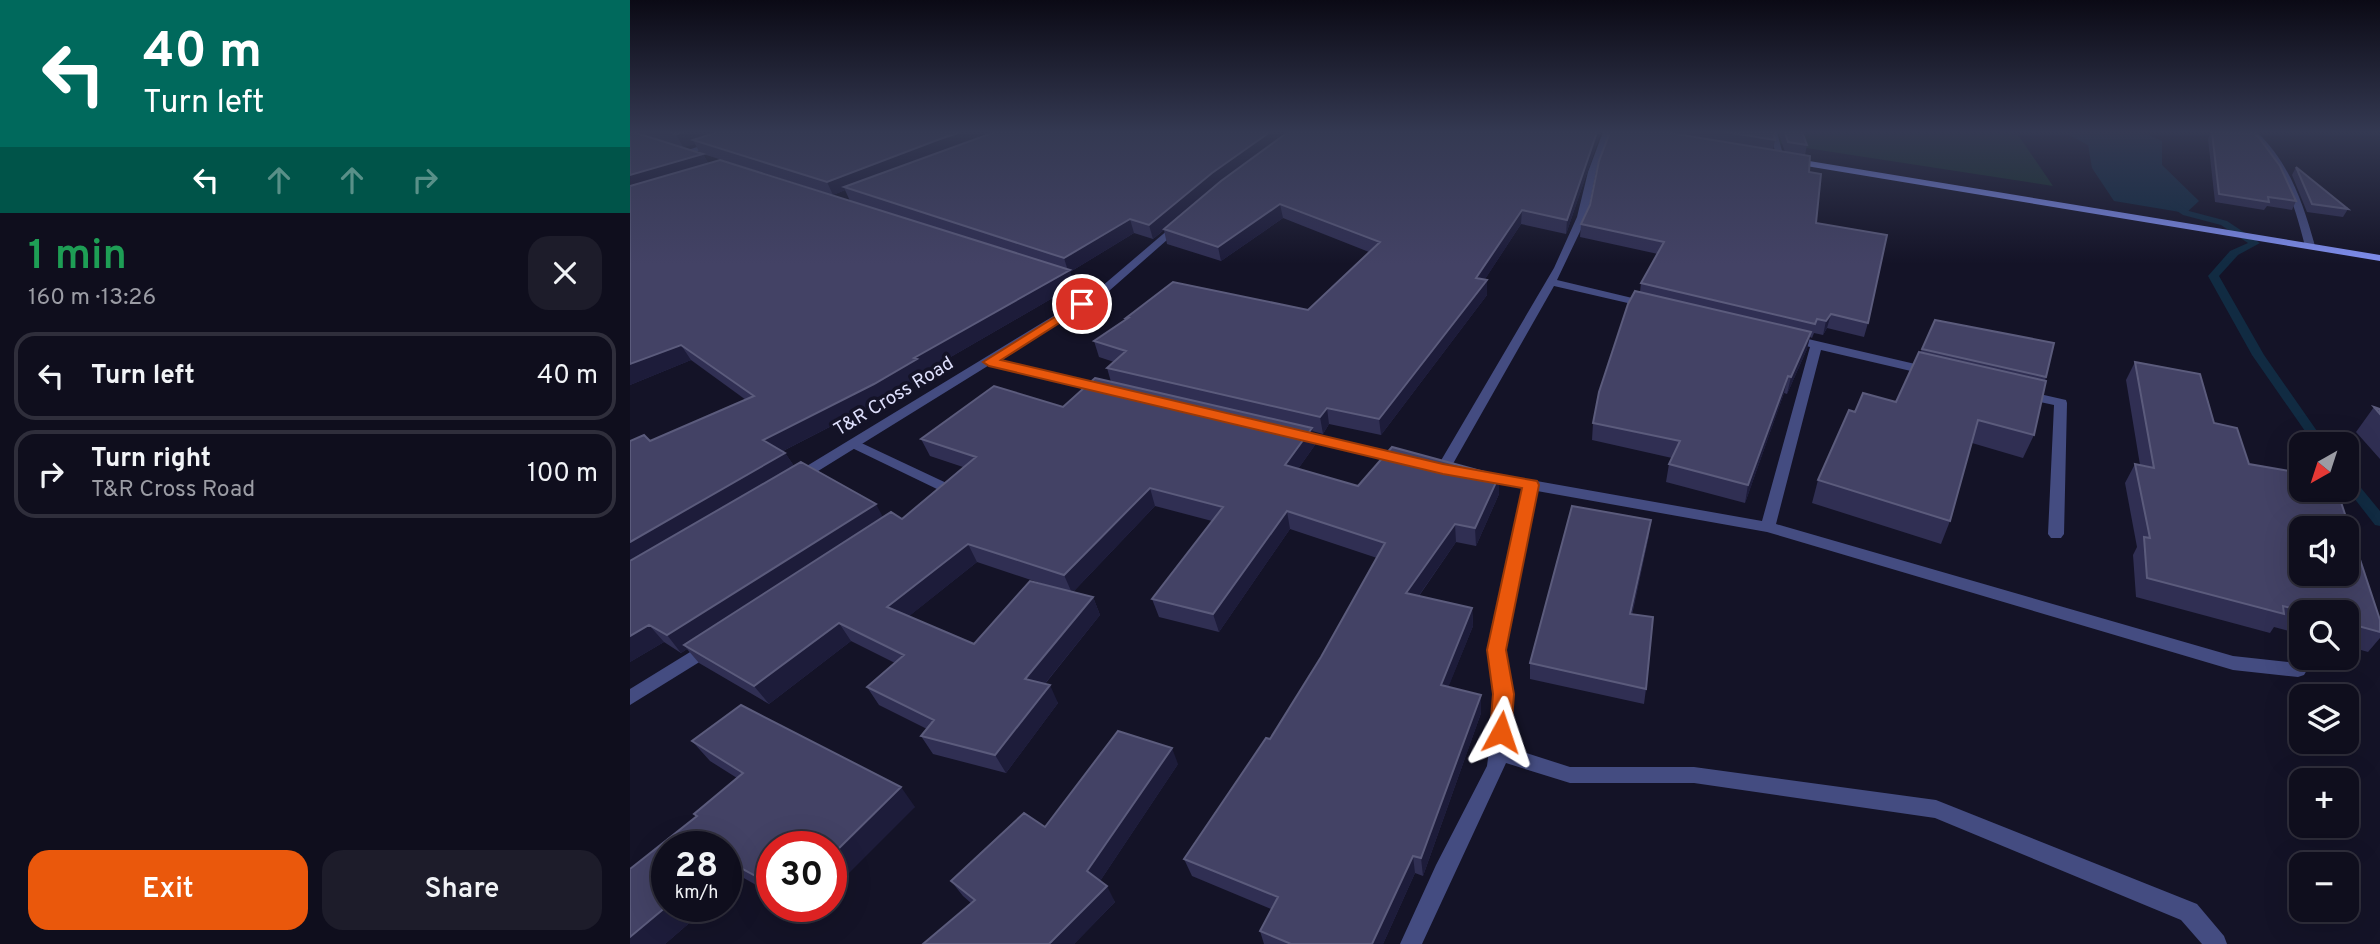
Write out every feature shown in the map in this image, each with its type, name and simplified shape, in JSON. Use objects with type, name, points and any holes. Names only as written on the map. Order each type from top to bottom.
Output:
[{"type":"main road","points":[[1880,176],[2380,258]]},
{"type":"street","points":[[1443,468],[1551,282],[1582,217],[1591,176]]},
{"type":"street","points":[[2286,176],[2300,210],[2309,246]]},
{"type":"street","name":"T&R Cross Road","points":[[784,486],[1105,289],[1188,218]]},
{"type":"street","points":[[1041,268],[1105,289]]},
{"type":"street","points":[[1551,282],[1657,307]]},
{"type":"street","points":[[1776,335],[1938,374]]},
{"type":"street","points":[[1768,527],[1816,345]]},
{"type":"street","points":[[989,362],[1123,393]]},
{"type":"street","points":[[2007,390],[2061,403],[2056,534]]},
{"type":"street","points":[[1283,431],[1443,468],[1768,527],[2233,663],[2289,669]]},
{"type":"street","points":[[855,444],[950,490],[927,505]]},
{"type":"street","points":[[1411,944],[1443,872],[1496,767],[1503,694],[1497,650],[1531,485]]},
{"type":"street","points":[[630,698],[721,639]]},
{"type":"street","points":[[1498,752],[1570,775],[1694,775],[1936,809],[2189,912],[2216,944]]},
{"type":"green space","points":[[1988,176],[2046,176],[2053,186]]},
{"type":"water","points":[[2097,176],[2173,176],[2199,201],[2186,213],[2114,201]]},
{"type":"building","points":[[664,176],[771,176],[1070,270],[914,358],[917,359],[874,384],[763,440],[785,453],[630,542],[630,441],[644,435],[650,441],[754,396],[681,345],[630,364],[630,186]]},
{"type":"building","points":[[808,176],[843,176],[827,182]]},
{"type":"building","points":[[874,176],[1208,176],[1149,225],[1130,219],[1064,258],[844,187]]},
{"type":"building","points":[[1228,176],[1582,176],[1567,220],[1522,210],[1476,278],[1487,280],[1379,419],[1327,408],[1320,417],[1107,368],[1126,351],[1094,341],[1173,282],[1308,310],[1380,242],[1280,204],[1218,247],[1164,229]]},
{"type":"building","points":[[1596,176],[1821,176],[1816,223],[1887,235],[1868,323],[1831,314],[1826,321],[1817,319],[1815,324],[1641,283],[1664,242],[1581,224],[1590,205]]},
{"type":"building","points":[[2217,176],[2285,176],[2296,201],[2268,197],[2269,202],[2219,194]]},
{"type":"building","points":[[2300,176],[2307,176],[2348,209],[2312,204]]},
{"type":"building","points":[[1635,291],[1811,332],[1791,377],[1788,376],[1748,485],[1669,464],[1680,441],[1593,423],[1599,392],[1628,304]]},
{"type":"building","points":[[1935,320],[2054,343],[2046,377],[1922,349]]},
{"type":"building","points":[[1919,352],[2046,381],[2034,435],[1978,420],[1950,521],[1818,480],[1849,410],[1855,412],[1863,393],[1896,402]]},
{"type":"building","points":[[2135,362],[2200,374],[2214,423],[2237,428],[2249,464],[2289,471],[2289,502],[2341,502],[2346,516],[2289,516],[2289,586],[2359,586],[2359,557],[2380,620],[2380,632],[2359,626],[2359,600],[2289,600],[2289,608],[2283,606],[2284,614],[2147,578],[2144,537],[2150,538],[2135,464],[2154,468]]},
{"type":"building","points":[[1095,378],[1312,428],[1285,465],[1358,486],[1392,447],[1499,476],[1475,528],[1455,524],[1406,593],[1472,608],[1441,685],[1481,695],[1421,858],[1413,856],[1372,944],[1291,944],[1260,931],[1278,897],[1184,859],[1266,738],[1270,739],[1321,657],[1385,543],[1287,511],[1213,614],[1152,599],[1223,507],[1150,488],[1064,575],[968,544],[887,607],[974,644],[1030,581],[1093,597],[1025,679],[1050,685],[995,755],[921,736],[934,720],[867,687],[904,655],[839,623],[754,686],[684,645],[891,512],[902,519],[976,457],[921,439],[994,386],[1063,407]]},
{"type":"building","points":[[801,462],[876,504],[667,635],[649,625],[630,636],[630,561]]},
{"type":"building","points":[[1572,506],[1651,520],[1630,614],[1653,617],[1646,689],[1530,663]]},
{"type":"building","points":[[741,705],[901,787],[847,840],[847,831],[756,831],[756,876],[742,869],[742,831],[678,831],[743,773],[692,741]]},
{"type":"building","points":[[1118,731],[1172,748],[1087,871],[1107,886],[1049,944],[923,944],[975,900],[951,881],[1024,813],[1045,827]]},
{"type":"building","points":[[651,852],[651,919],[630,937],[630,869]]},
{"type":"waterway","points":[[2171,203],[2186,213],[2224,223],[2255,243],[2234,253],[2213,276],[2258,355],[2312,432]]},
{"type":"waterway","points":[[2359,495],[2380,521]]},
{"type":"route","points":[[1082,304],[989,362],[1443,469],[1531,485],[1497,650],[1503,694],[1501,732]]}]
